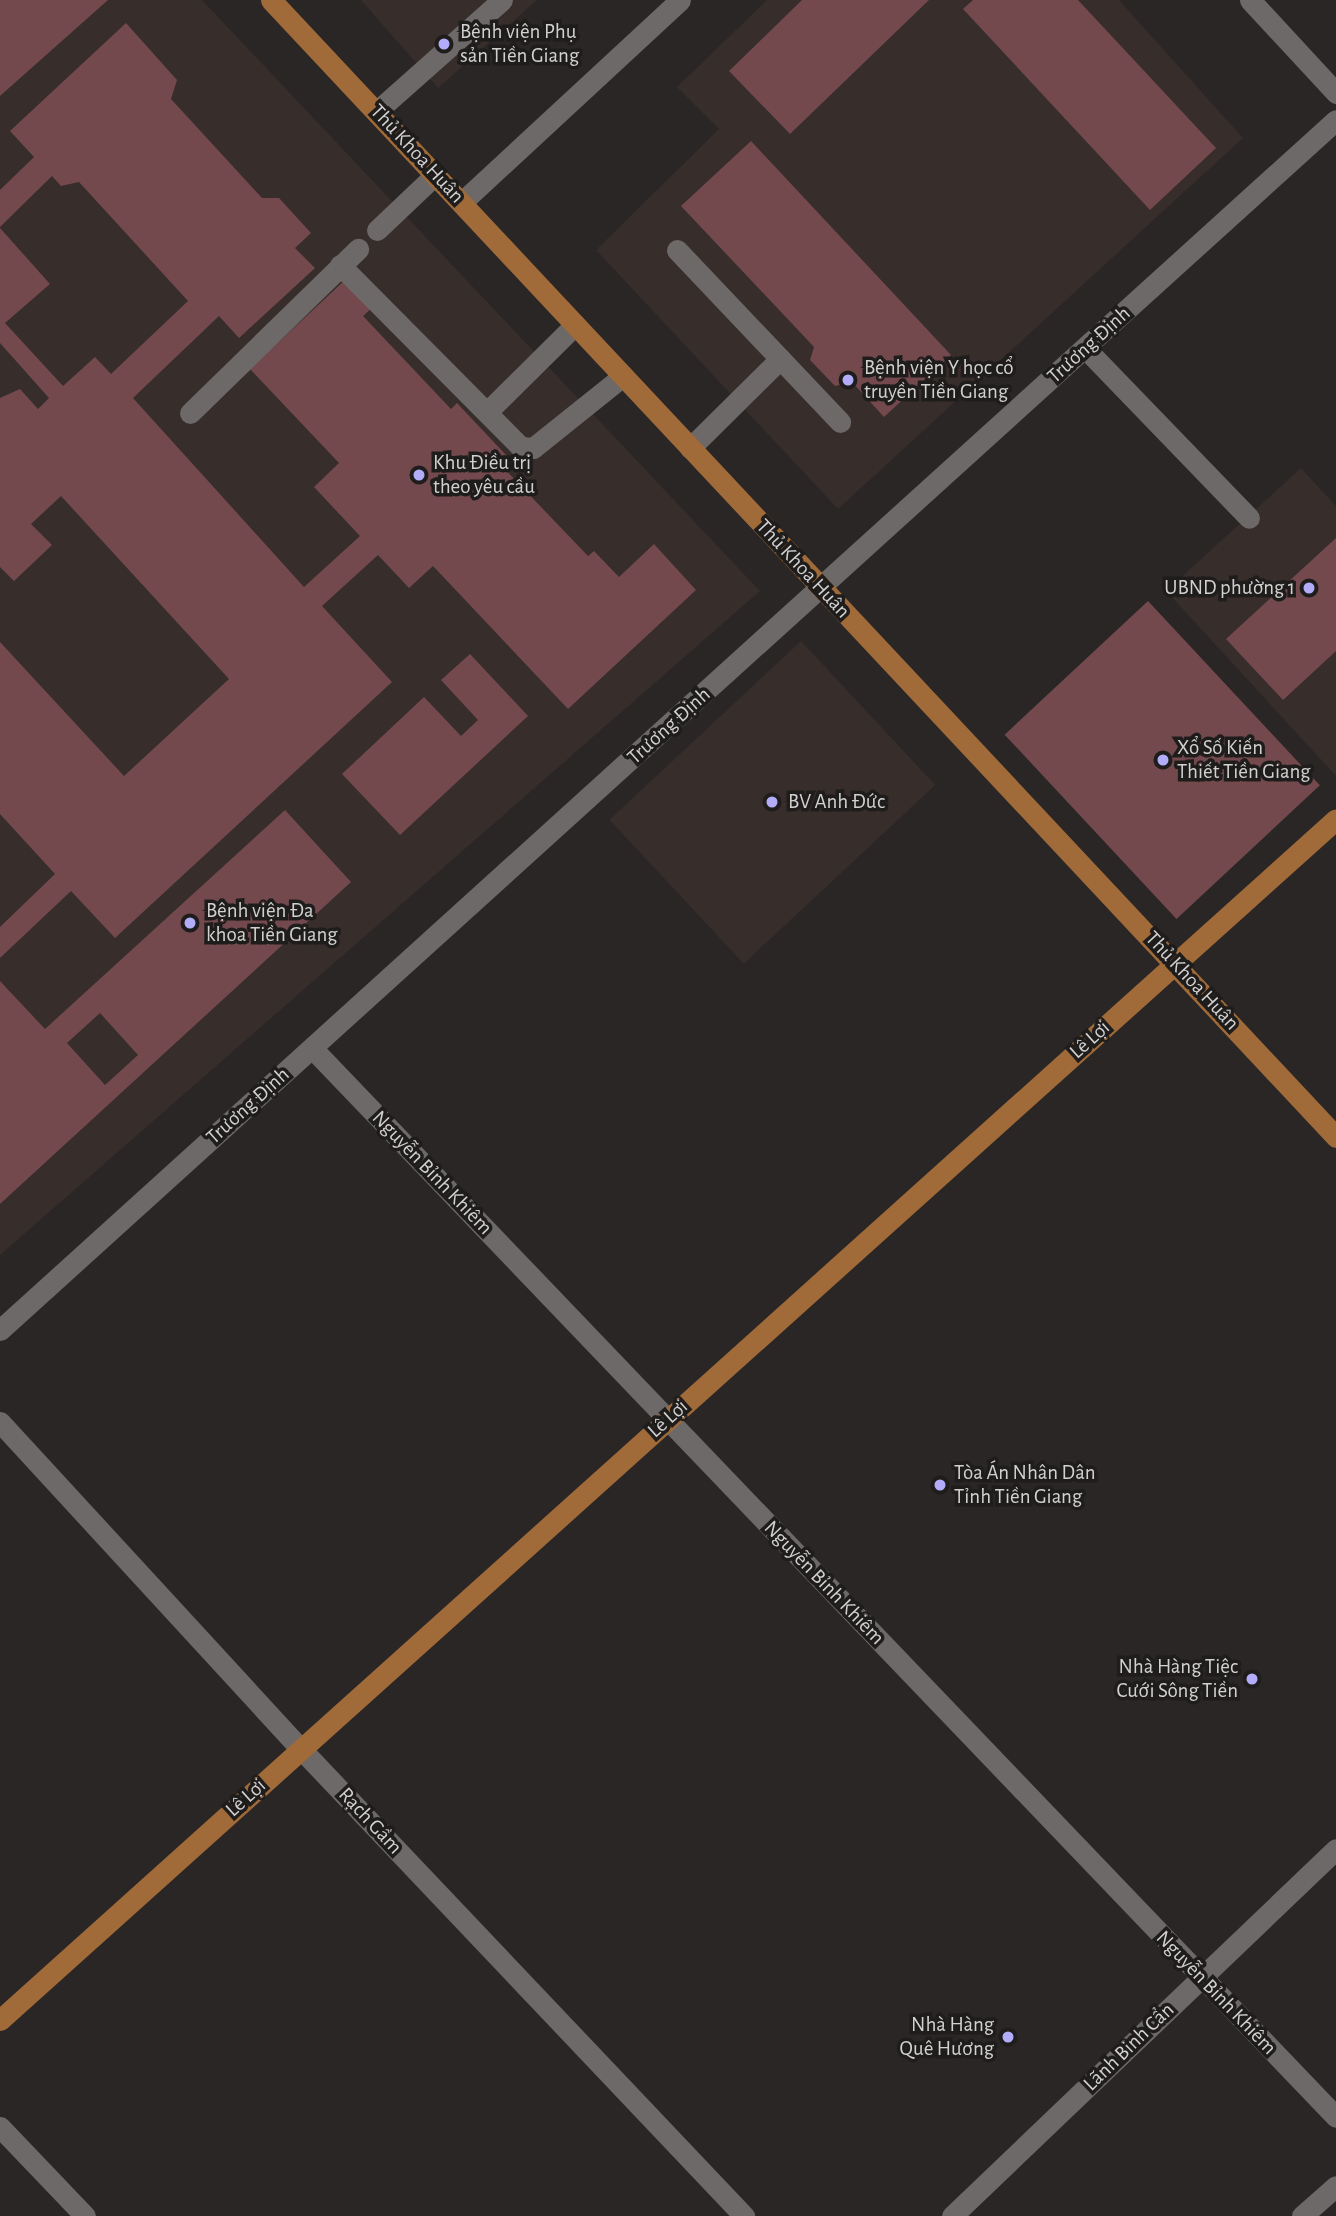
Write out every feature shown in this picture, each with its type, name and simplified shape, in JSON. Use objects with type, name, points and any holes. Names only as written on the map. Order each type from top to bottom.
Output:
[{"type":"main road","name":"Thủ Khoa Huân","points":[[271,0],[821,588],[1333,1127]]},
{"type":"main road","name":"Lê Lợi","points":[[0,2020],[1336,819]]},
{"type":"street","points":[[377,111],[502,0]]},
{"type":"street","points":[[462,202],[680,0]]},
{"type":"street","points":[[1250,0],[1336,93]]},
{"type":"street","name":"Trương Định","points":[[0,1330],[1336,120]]},
{"type":"street","points":[[377,230],[436,174]]},
{"type":"street","points":[[190,413],[358,249]]},
{"type":"street","points":[[677,250],[840,422]]},
{"type":"street","points":[[340,265],[521,447],[533,448],[623,376]]},
{"type":"street","points":[[486,412],[575,325]]},
{"type":"street","points":[[1085,348],[1248,519]]},
{"type":"street","points":[[690,448],[780,359]]},
{"type":"street","name":"Nguyễn Bỉnh Khiêm","points":[[312,1048],[1336,2117]]},
{"type":"street","name":"Rạch Gầm","points":[[0,1422],[301,1749],[744,2216]]},
{"type":"street","name":"Lãnh Binh Cẩn","points":[[952,2216],[1336,1849]]},
{"type":"street","points":[[0,2127],[85,2216]]},
{"type":"street","points":[[1302,2216],[1336,2186]]},
{"type":"shaded area","name":"Bệnh viện Đa khoa Tiền Giang","points":[[0,0],[202,0],[760,591],[0,1255]]},
{"type":"shaded area","name":"Bệnh viện Phụ sản Tiền Giang","points":[[361,0],[537,0],[438,88]]},
{"type":"shaded area","name":"Bệnh viện Y học cổ truyền Tiền Giang","points":[[767,0],[1119,0],[1243,138],[838,509],[596,250],[719,129],[677,87]]},
{"type":"shaded area","points":[[1301,468],[1336,506],[1336,776],[1166,591]]},
{"type":"shaded area","name":"BV Anh Đức","points":[[801,641],[935,785],[744,964],[609,820]]},
{"type":"building","points":[[0,0],[108,0],[0,96]]},
{"type":"building","points":[[802,0],[929,0],[790,134],[729,71]]},
{"type":"building","points":[[973,0],[1078,0],[1216,148],[1150,210],[963,9]]},
{"type":"building","points":[[126,23],[177,80],[171,99],[262,198],[279,198],[311,233],[295,248],[315,268],[239,338],[219,316],[133,398],[304,587],[360,536],[314,487],[339,463],[250,369],[346,279],[373,307],[363,316],[451,409],[457,403],[506,455],[498,462],[588,556],[594,551],[619,577],[654,544],[696,590],[568,709],[433,566],[409,588],[378,555],[322,606],[392,682],[115,938],[71,891],[0,958],[0,927],[55,874],[0,814],[0,642],[124,776],[229,679],[61,496],[31,524],[52,545],[14,581],[0,567],[0,398],[20,389],[38,409],[49,398],[0,343],[0,228],[50,284],[5,323],[63,386],[95,357],[111,374],[188,301],[79,182],[61,186],[52,176],[0,227],[0,190],[34,157],[10,131]]},
{"type":"building","points":[[751,141],[951,355],[884,417],[852,382],[835,386],[810,360],[814,347],[681,206]]},
{"type":"building","name":"UBND phường 1","points":[[1336,538],[1336,651],[1283,700],[1226,639]]},
{"type":"building","name":"Xổ Số Kiến Thiết Tiền Giang","points":[[1148,601],[1320,785],[1177,919],[1005,735]]},
{"type":"building","points":[[470,654],[528,716],[400,835],[342,774],[424,697],[461,736],[478,720],[441,680]]},
{"type":"building","points":[[285,810],[351,882],[0,1204],[0,981],[45,1029]],"holes":[[[100,1013],[138,1055],[105,1085],[67,1043]]]},
{"type":"place","name":"Bệnh viện Phụ sản Tiền Giang","points":[[444,44]]},
{"type":"place","name":"Bệnh viện Y học cổ truyền Tiền Giang","points":[[848,380]]},
{"type":"place","name":"Khu Điều trị theo yêu cầu","points":[[419,475]]},
{"type":"place","name":"UBND phường 1","points":[[1309,588]]},
{"type":"place","name":"Xổ Số Kiến Thiết Tiền Giang","points":[[1163,760]]},
{"type":"place","name":"BV Anh Đức","points":[[772,802]]},
{"type":"place","name":"Bệnh viện Đa khoa Tiền Giang","points":[[190,923]]},
{"type":"place","name":"Tòa Án Nhân Dân Tỉnh Tiền Giang","points":[[940,1485]]},
{"type":"place","name":"Nhà Hàng Tiệc Cưới Sông Tiền","points":[[1252,1679]]},
{"type":"place","name":"Nhà Hàng Quê Hương","points":[[1008,2037]]}]
